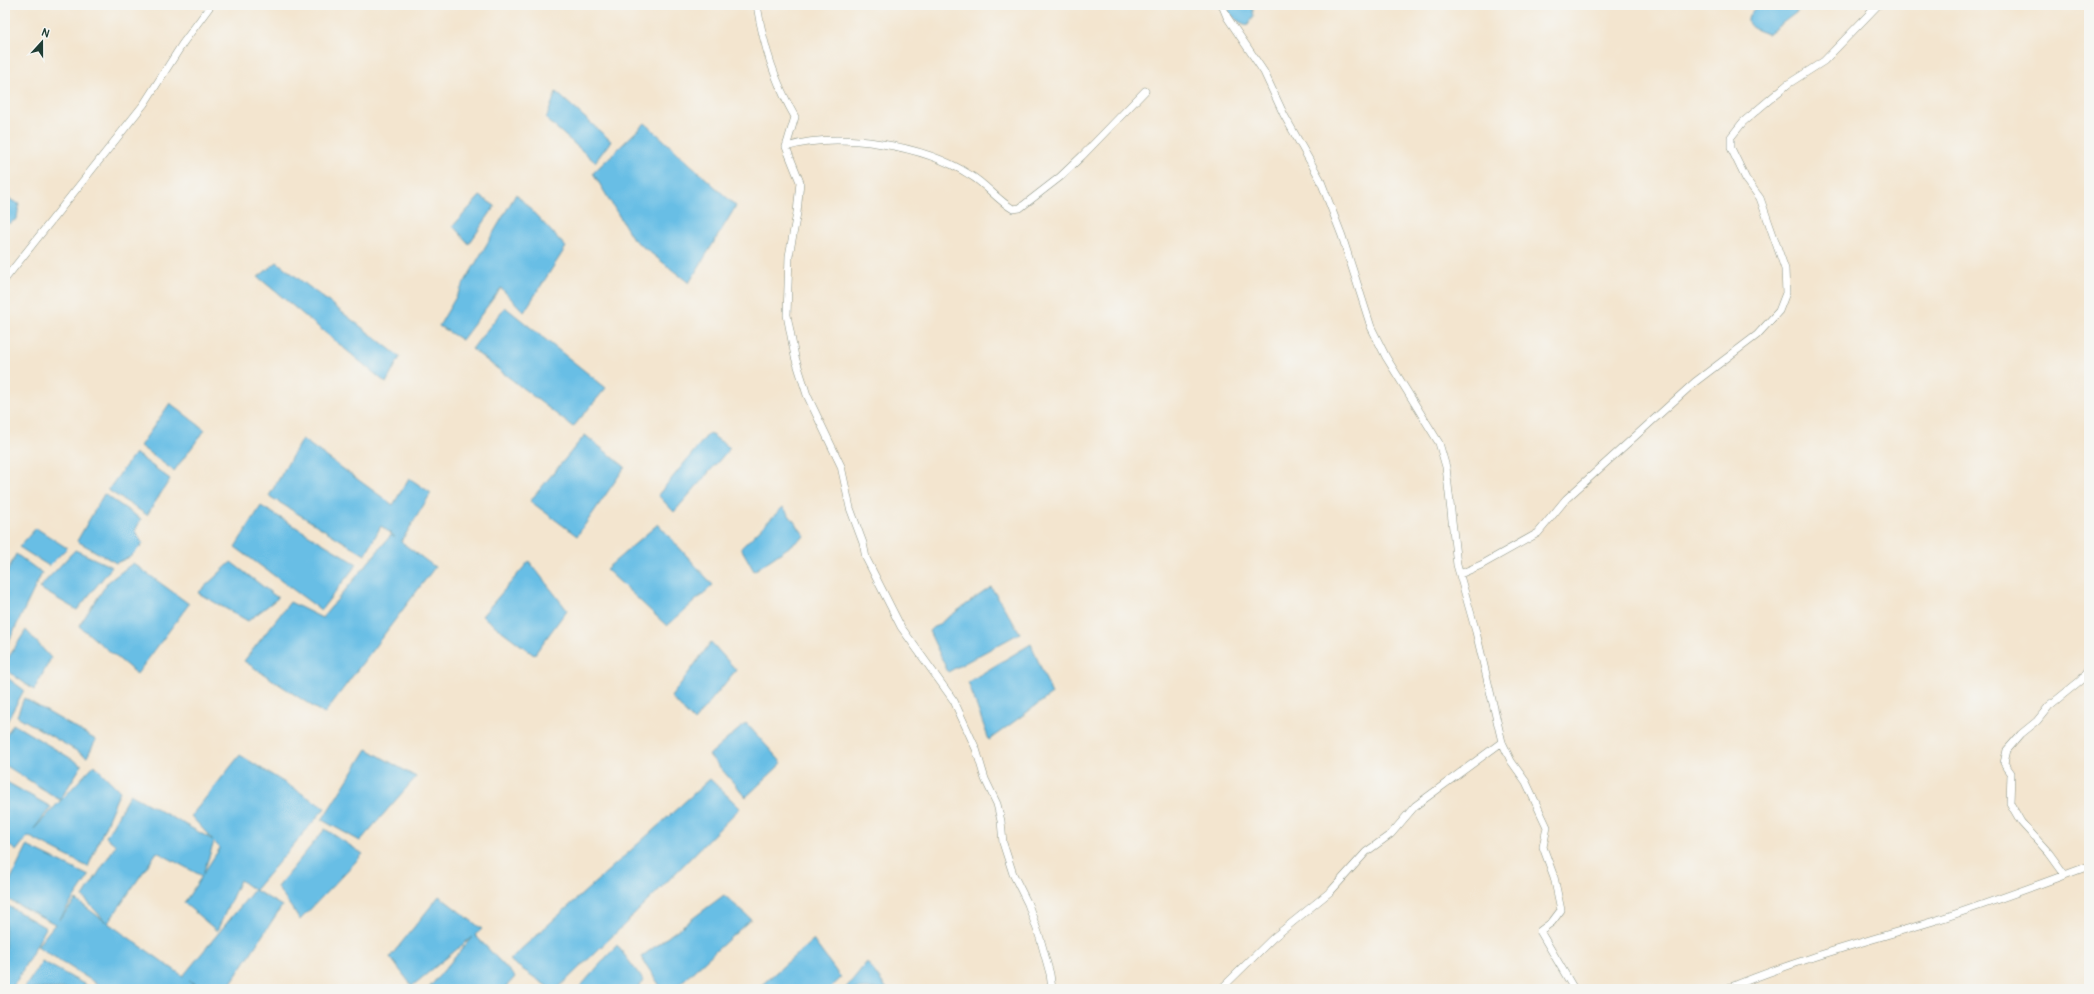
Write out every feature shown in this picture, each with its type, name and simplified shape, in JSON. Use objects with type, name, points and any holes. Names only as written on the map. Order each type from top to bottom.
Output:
[{"type":"street","points":[[5,279],[144,104],[183,43],[210,5]]},
{"type":"street","points":[[756,5],[763,43],[776,77],[795,117],[786,147],[800,182],[797,213],[789,256],[787,315],[795,357],[807,395],[841,466],[850,508],[863,543],[866,558],[901,627],[954,701],[976,749],[985,779],[997,804],[1001,821],[1003,843],[1013,874],[1028,904],[1040,938],[1050,974],[1052,989]]},
{"type":"street","points":[[1222,5],[1227,17],[1264,72],[1284,115],[1307,155],[1334,212],[1359,284],[1371,327],[1386,357],[1439,443],[1446,467],[1449,502],[1460,574],[1502,742],[1512,761],[1526,782],[1547,827],[1543,847],[1554,877],[1561,910],[1552,922],[1540,930],[1574,989]]},
{"type":"street","points":[[1460,574],[1481,565],[1538,533],[1566,499],[1695,382],[1757,335],[1779,311],[1786,293],[1785,269],[1760,198],[1746,179],[1731,148],[1731,137],[1743,122],[1788,84],[1824,61],[1878,5]]},
{"type":"street","points":[[786,147],[813,140],[870,142],[910,150],[957,167],[1013,209],[1020,208],[1060,177],[1145,91]]},
{"type":"street","points":[[2065,875],[2049,853],[2021,822],[2010,803],[2011,773],[2004,763],[2006,750],[2049,706],[2081,680],[2089,669]]},
{"type":"street","points":[[1221,989],[1273,938],[1331,891],[1366,852],[1391,834],[1415,806],[1502,742]]},
{"type":"street","points":[[1726,989],[1842,948],[1935,920],[2089,866]]},
{"type":"water","points":[[1227,5],[1252,5],[1254,17],[1247,25],[1237,20],[1232,15]]},
{"type":"water","points":[[1758,5],[1802,5],[1797,12],[1768,34],[1751,27],[1749,24],[1749,16]]},
{"type":"water","points":[[556,92],[611,141],[595,162],[546,119]]},
{"type":"water","points":[[645,123],[736,206],[689,283],[633,239],[593,173]]},
{"type":"water","points":[[516,194],[566,247],[524,312],[501,288],[462,340],[439,326]]},
{"type":"water","points":[[480,196],[495,206],[469,244],[453,226]]},
{"type":"water","points":[[5,197],[19,204],[17,219],[5,224]]},
{"type":"water","points":[[277,262],[400,357],[386,383],[258,277]]},
{"type":"water","points":[[505,307],[606,388],[573,427],[472,349]]},
{"type":"water","points":[[170,403],[205,430],[174,471],[140,446]]},
{"type":"water","points":[[709,433],[730,448],[674,512],[658,495]]},
{"type":"water","points":[[585,435],[625,467],[577,536],[530,501]]},
{"type":"water","points":[[302,439],[393,505],[409,478],[431,493],[401,542],[435,567],[324,714],[244,661],[290,602],[322,618],[391,535],[395,537],[381,526],[365,555],[269,496]]},
{"type":"water","points":[[135,453],[170,479],[147,515],[108,490]]},
{"type":"water","points":[[104,494],[141,519],[135,531],[143,544],[130,557],[116,563],[77,541]]},
{"type":"water","points":[[261,506],[357,564],[321,610],[235,547]]},
{"type":"water","points":[[783,507],[805,536],[754,571],[741,548]]},
{"type":"water","points":[[658,524],[713,585],[667,626],[606,569]]},
{"type":"water","points":[[36,528],[67,548],[49,566],[19,547]]},
{"type":"water","points":[[75,550],[112,567],[77,610],[39,588]]},
{"type":"water","points":[[16,554],[42,573],[5,649],[5,576]]},
{"type":"water","points":[[529,561],[567,610],[534,655],[482,616]]},
{"type":"water","points":[[231,562],[278,598],[248,621],[198,593]]},
{"type":"water","points":[[133,563],[189,604],[137,674],[79,626],[108,582]]},
{"type":"water","points":[[991,587],[1020,633],[948,672],[929,631]]},
{"type":"water","points":[[26,630],[51,658],[34,690],[5,669],[5,663]]},
{"type":"water","points":[[711,642],[736,670],[694,721],[671,697]]},
{"type":"water","points":[[1031,644],[1052,694],[989,740],[968,682]]},
{"type":"water","points":[[5,676],[24,690],[5,725]]},
{"type":"water","points":[[24,698],[96,740],[87,757],[17,716]]},
{"type":"water","points":[[746,723],[782,763],[746,797],[709,755]]},
{"type":"water","points":[[13,724],[82,765],[60,800],[5,765],[5,738]]},
{"type":"water","points":[[367,749],[416,777],[360,841],[322,820]]},
{"type":"water","points":[[240,755],[325,808],[255,890],[282,906],[227,989],[204,989],[189,980],[201,989],[105,989],[37,946],[55,924],[5,898],[5,891],[27,846],[89,876],[59,920],[76,900],[106,922],[83,897],[116,845],[106,837],[130,794],[213,840],[191,816]],"holes":[[[214,842],[220,848],[203,874]],[[157,852],[202,876],[184,903],[217,931],[240,880],[254,890],[183,976],[108,923]]]},
{"type":"water","points":[[94,765],[120,791],[88,867],[28,836],[16,851],[5,842],[5,781],[51,807],[33,830]]},
{"type":"water","points":[[710,779],[740,808],[623,926],[557,989],[551,989],[509,960]]},
{"type":"water","points":[[325,829],[363,854],[300,920],[277,887]]},
{"type":"water","points":[[724,895],[751,919],[674,989],[662,989],[641,957]]},
{"type":"water","points":[[439,896],[482,929],[475,935],[515,977],[504,989],[428,989],[472,937],[412,986],[390,957]]},
{"type":"water","points":[[5,904],[46,928],[12,989],[5,989]]},
{"type":"water","points":[[813,940],[841,978],[829,989],[757,989]]},
{"type":"water","points":[[617,945],[644,981],[637,989],[578,989]]},
{"type":"water","points":[[42,961],[93,989],[24,989]]},
{"type":"water","points":[[867,962],[887,989],[845,989]]}]
